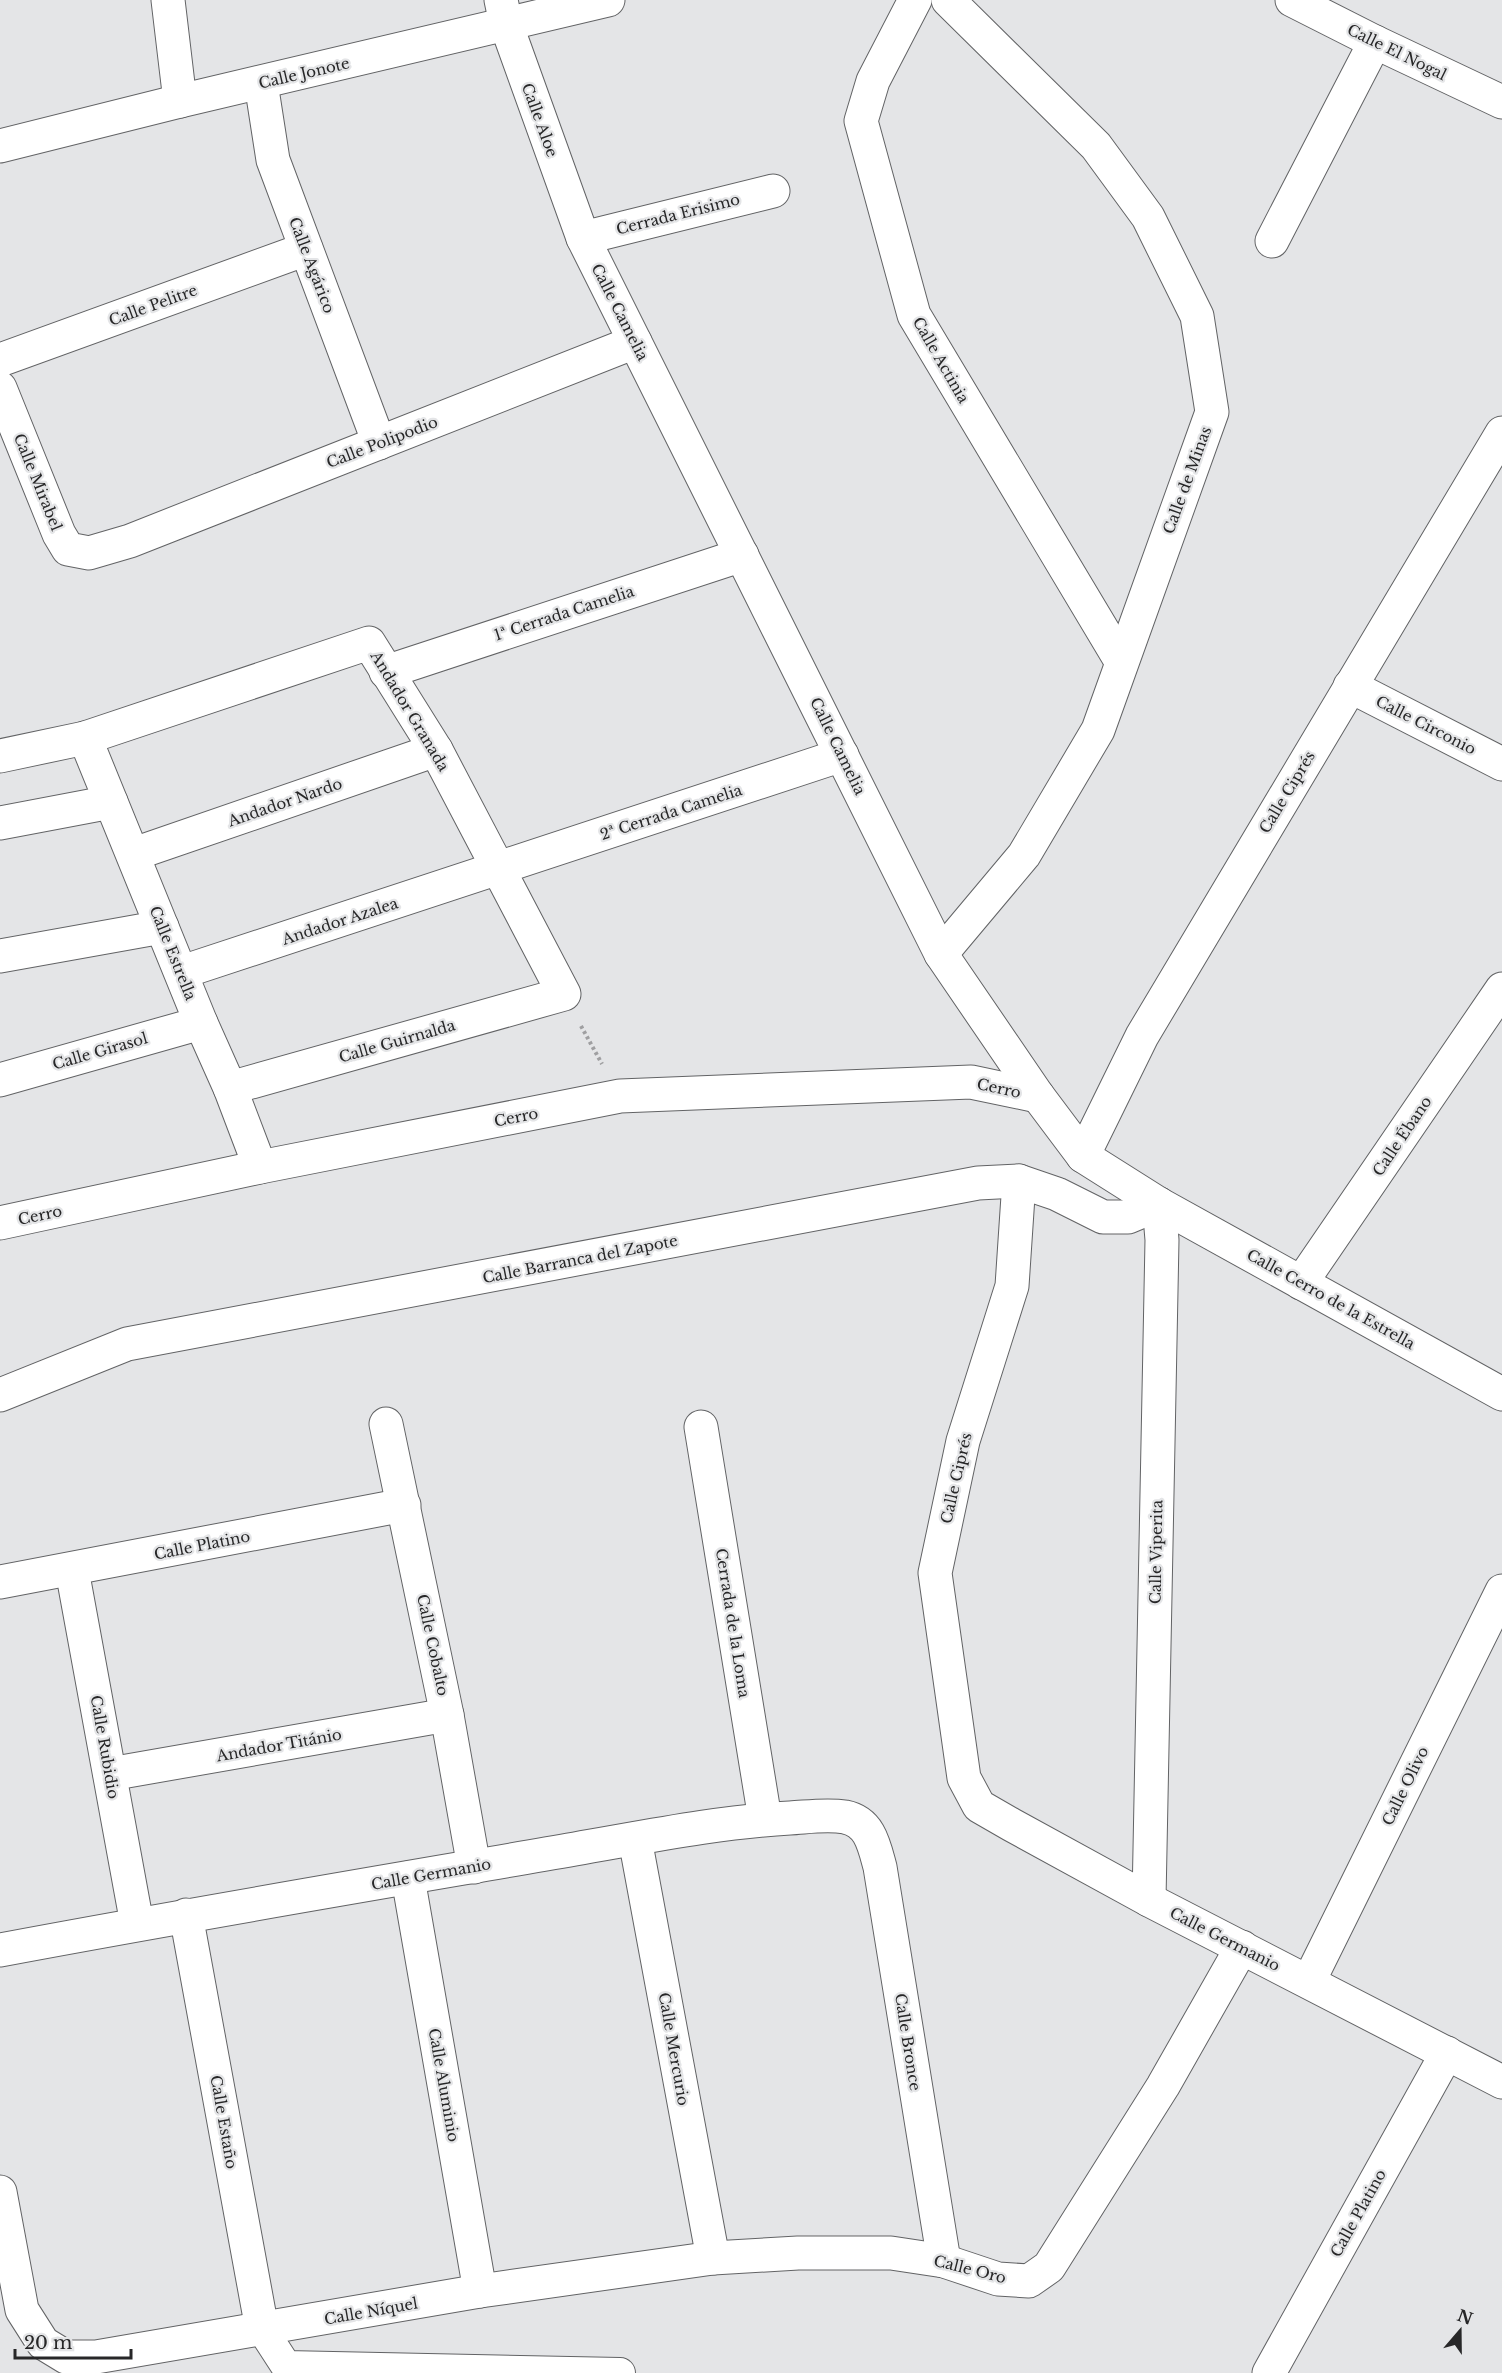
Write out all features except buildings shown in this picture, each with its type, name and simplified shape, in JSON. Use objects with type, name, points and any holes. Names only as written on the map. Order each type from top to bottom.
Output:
[{"type":"street","points":[[168,0],[180,100]]},
{"type":"street","name":"Calle Jonote","points":[[0,146],[180,100],[261,83],[504,12],[608,0]]},
{"type":"street","name":"Calle Actinia","points":[[915,0],[873,81],[861,121],[914,315],[1121,661]]},
{"type":"street","name":"Calle de Minas","points":[[941,954],[1023,855],[1098,730],[1212,412],[1197,316],[1148,217],[1096,146],[948,0]]},
{"type":"street","name":"Calle El Nogal","points":[[1292,0],[1502,102]]},
{"type":"street","name":"Calle Aloe","points":[[504,12],[583,238]]},
{"type":"street","points":[[1272,242],[1375,42]]},
{"type":"street","name":"Calle Agárico","points":[[261,83],[273,160],[379,444]]},
{"type":"street","name":"Cerrada Erisimo","points":[[583,238],[773,191]]},
{"type":"street","name":"Calle Camelia","points":[[583,238],[941,954],[1038,1096],[1083,1156],[1159,1204]]},
{"type":"street","name":"Calle Pelitre","points":[[0,360],[306,249]]},
{"type":"street","name":"Calle Polipodio","points":[[130,541],[635,342]]},
{"type":"street","name":"Calle Mirabel","points":[[0,388],[59,534],[68,549],[89,553],[130,541]]},
{"type":"street","name":"Calle Ciprés","points":[[1083,1156],[1142,1036],[1502,433]]},
{"type":"street","name":"1ª Cerrada Camelia","points":[[386,672],[742,555]]},
{"type":"street","name":"Andador Granada","points":[[0,756],[85,738],[369,643],[436,750],[564,994]]},
{"type":"street","name":"Calle Circonio","points":[[1350,686],[1502,764]]},
{"type":"street","name":"Calle Estrella","points":[[85,738],[201,1023],[230,1088],[260,1167]]},
{"type":"street","name":"Andador Nardo","points":[[134,854],[436,750]]},
{"type":"street","name":"2ª Cerrada Camelia","points":[[499,869],[842,755]]},
{"type":"street","points":[[0,823],[111,802]]},
{"type":"street","name":"Andador Azalea","points":[[182,972],[499,869]]},
{"type":"street","points":[[0,956],[162,927]]},
{"type":"street","name":"Calle Ébano","points":[[1301,1283],[1502,989]]},
{"type":"street","name":"Calle Guirnalda","points":[[230,1088],[564,994]]},
{"type":"street","name":"Calle Girasol","points":[[0,1080],[201,1023]]},
{"type":"street","name":"Cerro","points":[[0,1223],[260,1167],[620,1096],[971,1082],[1038,1096]]},
{"type":"street","name":"Calle Ciprés","points":[[964,1778],[935,1573],[963,1441],[1012,1286],[1019,1181]]},
{"type":"street","name":"Calle Barranca del Zapote","points":[[0,1395],[128,1344],[978,1183],[1019,1181],[1057,1194],[1103,1217],[1128,1218],[1159,1204]]},
{"type":"street","name":"Calle Cerro de la Estrella","points":[[1159,1204],[1301,1283],[1498,1383]]},
{"type":"street","name":"Calle Viperita","points":[[1149,1900],[1162,1240],[1159,1204]]},
{"type":"street","name":"Calle Cobalto","points":[[386,1424],[447,1715],[474,1867]]},
{"type":"street","name":"Cerrada de la Loma","points":[[701,1427],[765,1819]]},
{"type":"street","name":"Calle Platino","points":[[0,1582],[404,1505]]},
{"type":"street","name":"Calle Rubidio","points":[[72,1570],[137,1924]]},
{"type":"street","name":"Calle Olivo","points":[[1309,1981],[1502,1591]]},
{"type":"street","name":"Andador Titánio","points":[[110,1774],[447,1715]]},
{"type":"street","name":"Calle Germanio","points":[[964,1778],[979,1806],[1149,1900],[1502,2082]]},
{"type":"street","name":"Calle Germanio","points":[[0,1950],[186,1915],[765,1819],[831,1815],[848,1818],[863,1825]]},
{"type":"street","name":"Calle Bronce","points":[[863,1825],[873,1841],[879,1866],[944,2261]]},
{"type":"street","name":"Calle Mercurio","points":[[635,1839],[713,2258]]},
{"type":"street","name":"Calle Aluminio","points":[[408,1878],[480,2291]]},
{"type":"street","name":"Calle Estaño","points":[[186,1915],[262,2329]]},
{"type":"street","name":"Calle Oro","points":[[480,2291],[713,2258],[798,2253],[891,2253],[944,2261],[998,2280],[1029,2281],[1049,2267],[1163,2086],[1242,1947]]},
{"type":"street","name":"Calle Platino","points":[[1269,2373],[1447,2053]]},
{"type":"street","name":"Calle Níquel","points":[[0,2192],[22,2310],[43,2343],[66,2357],[96,2357],[480,2291]]},
{"type":"street","points":[[262,2329],[286,2366],[620,2373]]}]
